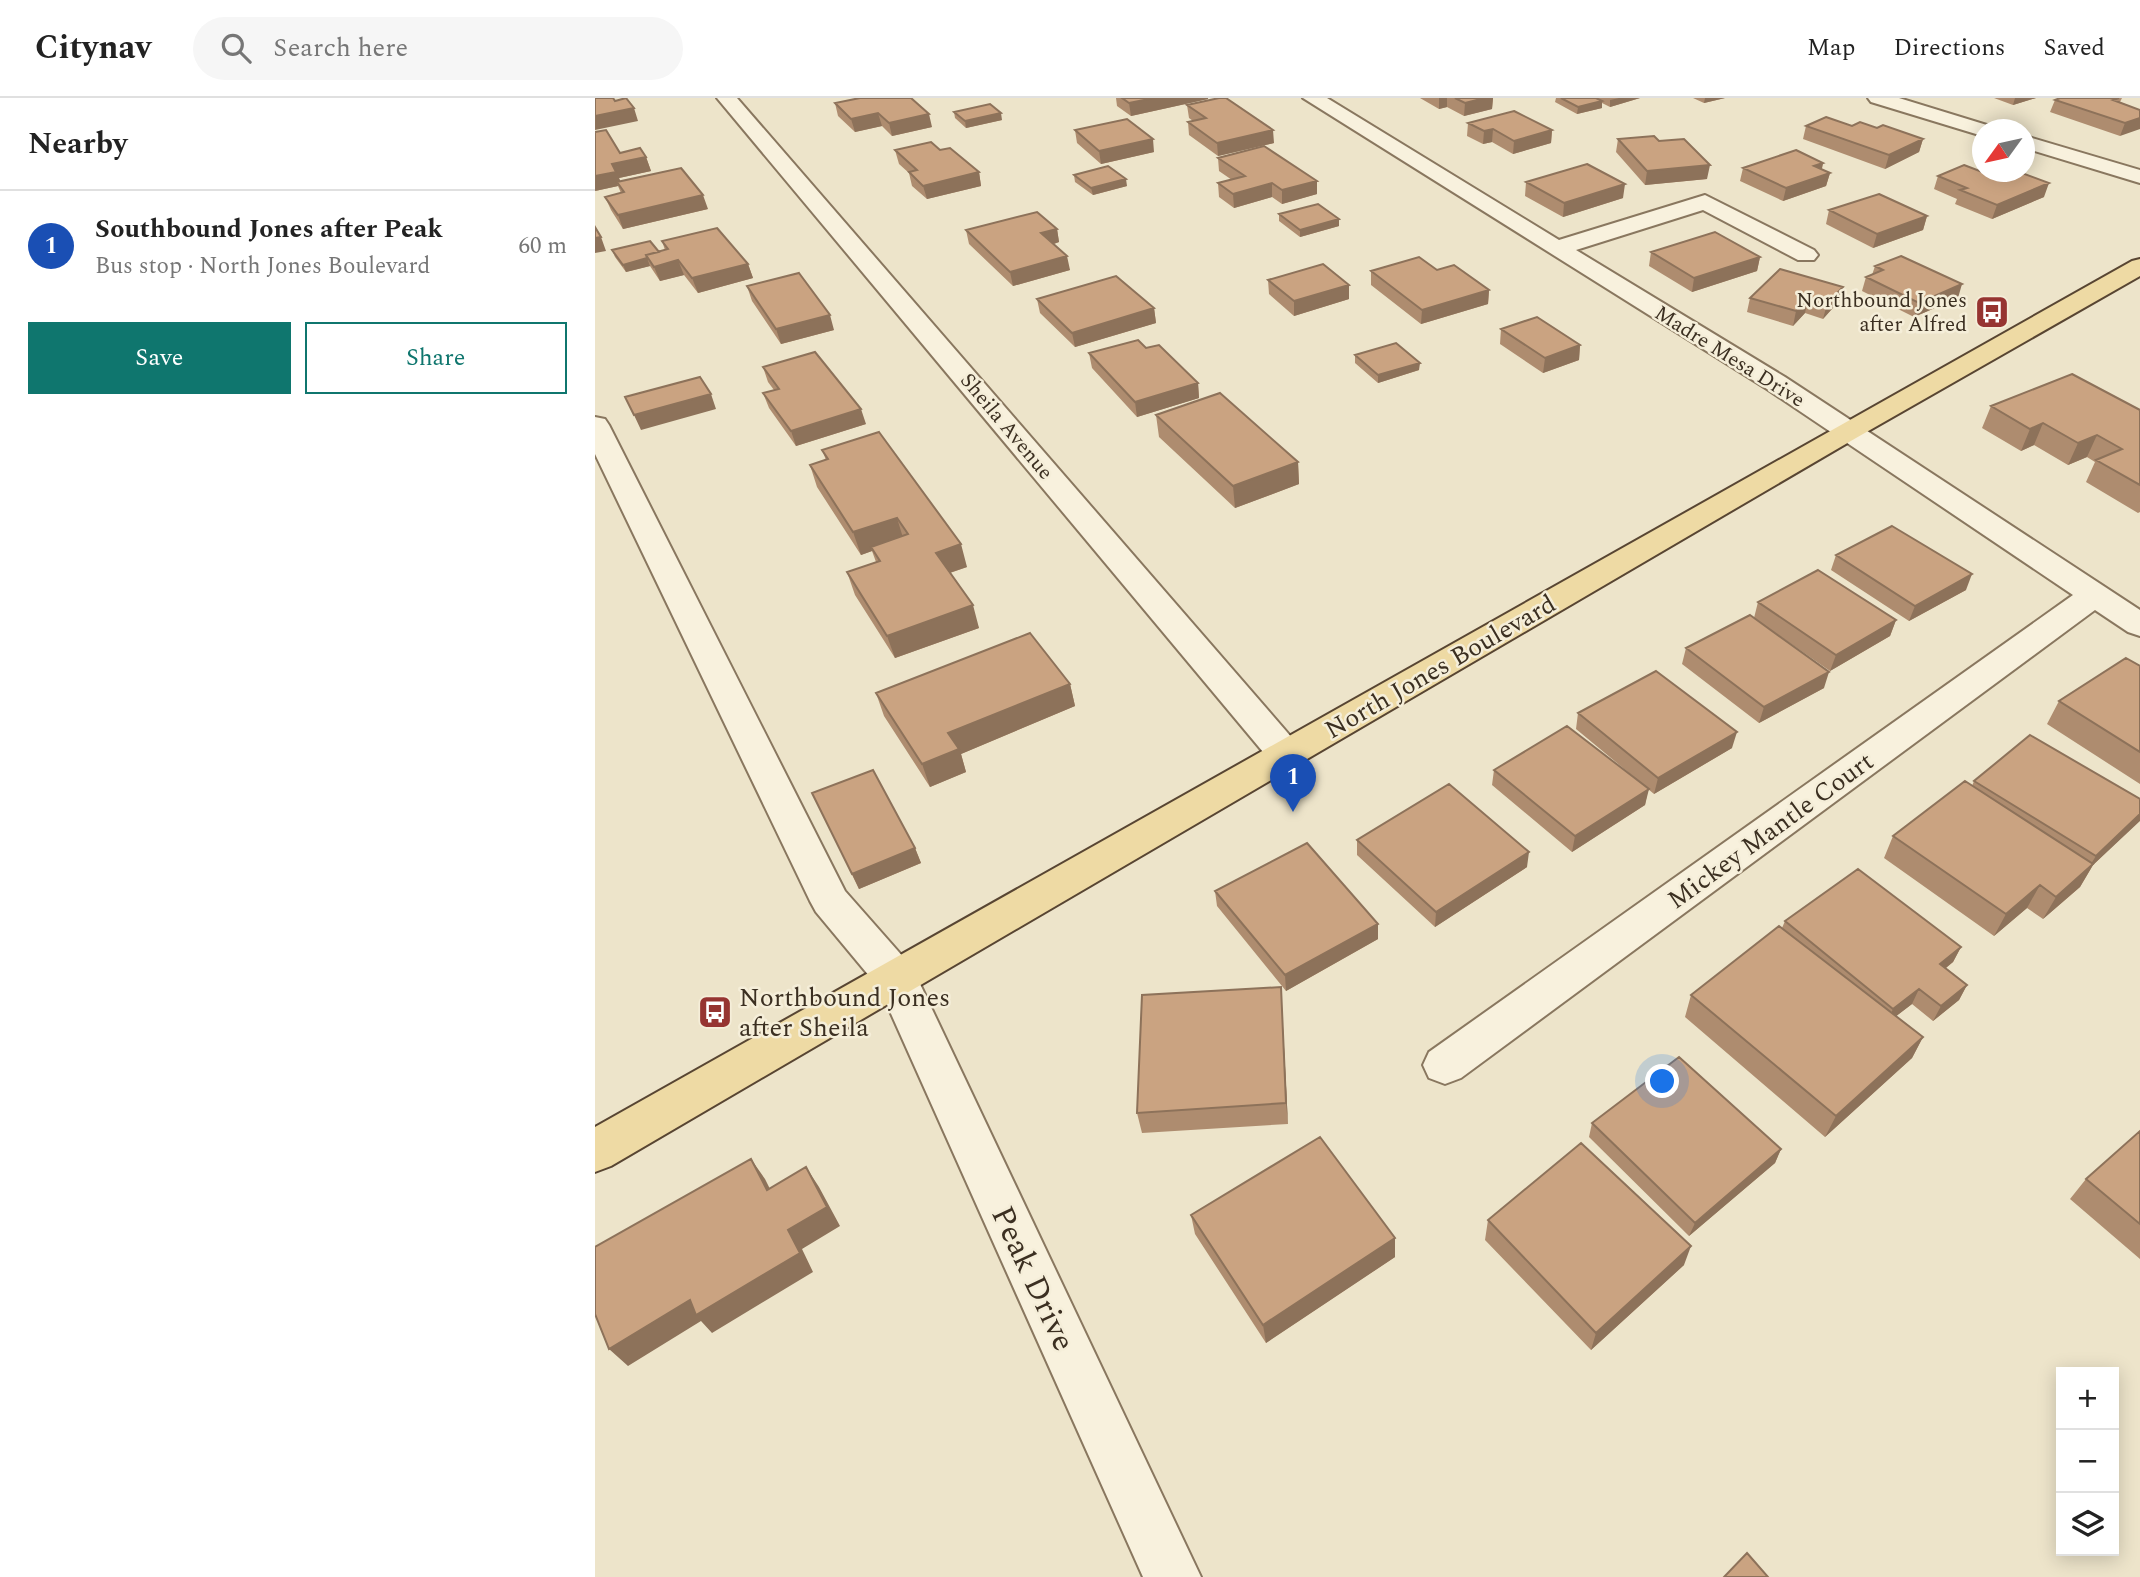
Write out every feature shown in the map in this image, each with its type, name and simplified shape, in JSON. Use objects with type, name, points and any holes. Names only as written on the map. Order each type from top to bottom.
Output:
[{"type":"main road","name":"North Jones Boulevard","points":[[595,1151],[2140,265]]},
{"type":"street","name":"Sheila Avenue","points":[[727,98],[1286,755]]},
{"type":"street","name":"Madre Mesa Drive","points":[[1313,98],[1776,383],[2140,625]]},
{"type":"street","points":[[1878,98],[1972,127]]},
{"type":"street","points":[[2035,145],[2140,177]]},
{"type":"street","points":[[1557,248],[1705,202],[1805,255]]},
{"type":"street","name":"Peak Drive","points":[[595,425],[830,901],[897,979],[1172,1577]]},
{"type":"street","name":"Mickey Mantle Court","points":[[1445,1065],[2095,595]]},
{"type":"building","points":[[595,98],[613,98],[615,101],[626,98],[634,108],[595,116]]},
{"type":"building","points":[[860,98],[911,98],[929,114],[889,123],[878,113],[851,119],[835,103]]},
{"type":"building","points":[[1122,98],[1154,98],[1129,103]]},
{"type":"building","points":[[1226,98],[1273,130],[1217,143],[1188,122],[1206,118],[1187,105]]},
{"type":"building","points":[[1455,98],[1485,98],[1465,103]]},
{"type":"building","points":[[1561,98],[1596,98],[1602,101],[1578,107]]},
{"type":"building","points":[[2119,98],[2113,100],[2140,110],[2140,118],[2125,123],[2055,100]]},
{"type":"building","points":[[990,104],[1001,113],[965,121],[954,112]]},
{"type":"building","points":[[1514,111],[1552,130],[1514,141],[1493,129],[1484,131],[1468,123]]},
{"type":"building","points":[[1826,117],[1852,126],[1860,122],[1877,128],[1883,125],[1923,139],[1889,155],[1806,126]]},
{"type":"building","points":[[1127,119],[1153,139],[1099,151],[1075,130]]},
{"type":"building","points":[[606,130],[620,153],[640,148],[646,157],[612,164],[616,172],[595,176],[595,132]]},
{"type":"building","points":[[1654,136],[1659,141],[1684,139],[1710,165],[1647,171],[1618,139]]},
{"type":"building","points":[[931,142],[940,150],[950,148],[979,172],[923,186],[909,172],[917,170],[895,150]]},
{"type":"building","points":[[1264,146],[1317,181],[1282,190],[1272,183],[1233,194],[1218,183],[1245,176],[1218,158]]},
{"type":"building","points":[[1796,150],[1823,163],[1814,166],[1830,173],[1786,188],[1743,168]]},
{"type":"building","points":[[1587,164],[1625,184],[1564,203],[1526,182]]},
{"type":"building","points":[[1964,165],[1972,168],[1972,182],[2035,182],[2035,178],[2049,183],[1997,205],[1960,190],[1967,188],[1938,176]]},
{"type":"building","points":[[1108,166],[1126,179],[1091,188],[1074,175]]},
{"type":"building","points":[[681,168],[703,195],[618,215],[605,197],[624,192],[617,182]]},
{"type":"building","points":[[1879,194],[1927,216],[1877,234],[1829,210]]},
{"type":"building","points":[[1318,204],[1339,219],[1300,230],[1279,214]]},
{"type":"building","points":[[1037,212],[1057,229],[1041,233],[1067,256],[1010,272],[966,230]]},
{"type":"building","points":[[595,227],[601,237],[595,238]]},
{"type":"building","points":[[717,228],[748,264],[692,278],[678,260],[654,267],[646,255],[668,249],[662,241]]},
{"type":"building","points":[[1715,232],[1760,257],[1694,278],[1651,252]]},
{"type":"building","points":[[650,241],[659,252],[623,265],[612,250]]},
{"type":"building","points":[[1901,256],[1962,284],[1919,303],[1866,277],[1883,270],[1875,266]]},
{"type":"building","points":[[1419,257],[1437,270],[1454,265],[1489,290],[1422,310],[1371,271]]},
{"type":"building","points":[[1323,264],[1349,285],[1294,301],[1268,280]]},
{"type":"building","points":[[1780,269],[1843,287],[1827,304],[1808,299],[1796,311],[1750,298]]},
{"type":"building","points":[[799,273],[830,315],[776,329],[747,286]]},
{"type":"building","points":[[1116,276],[1154,308],[1072,333],[1037,299]]},
{"type":"building","points":[[1537,317],[1580,345],[1545,358],[1501,329]]},
{"type":"building","points":[[1138,340],[1146,348],[1159,345],[1198,383],[1135,402],[1089,353]]},
{"type":"building","points":[[1396,343],[1420,363],[1378,375],[1355,355]]},
{"type":"building","points":[[815,352],[861,409],[791,431],[763,393],[779,389],[763,367]]},
{"type":"building","points":[[2072,374],[2140,410],[2140,485],[2096,460],[2122,449],[2097,435],[2078,443],[2043,423],[2030,429],[1991,406]]},
{"type":"building","points":[[700,377],[711,394],[634,415],[625,397]]},
{"type":"building","points":[[1220,393],[1298,462],[1233,486],[1156,415]]},
{"type":"building","points":[[879,432],[961,544],[936,553],[973,605],[887,636],[847,572],[880,561],[871,547],[908,534],[897,518],[853,532],[810,465],[828,459],[822,450]]},
{"type":"building","points":[[1892,526],[1972,574],[1915,606],[1836,555]]},
{"type":"building","points":[[1818,570],[1896,620],[1836,655],[1758,602]]},
{"type":"building","points":[[1750,615],[1829,672],[1764,707],[1686,648]]},
{"type":"building","points":[[1030,633],[1070,684],[948,733],[959,749],[922,764],[876,693]]},
{"type":"building","points":[[2126,658],[2140,666],[2140,752],[2059,701]]},
{"type":"building","points":[[1656,671],[1737,732],[1658,778],[1578,713]]},
{"type":"building","points":[[1567,726],[1649,789],[1575,836],[1494,770]]},
{"type":"building","points":[[2030,735],[2140,799],[2140,814],[2096,856],[1974,781]]},
{"type":"building","points":[[873,770],[915,848],[852,874],[812,793]]},
{"type":"building","points":[[1965,781],[2093,864],[2056,897],[2040,885],[2006,914],[1893,836]]},
{"type":"building","points":[[1449,784],[1529,852],[1436,912],[1357,840]]},
{"type":"building","points":[[1307,843],[1378,924],[1285,975],[1215,891]]},
{"type":"building","points":[[1858,869],[1961,947],[1940,964],[1967,985],[1941,1006],[1919,989],[1893,1009],[1785,921]]},
{"type":"building","points":[[1779,926],[1923,1037],[1836,1116],[1691,995]]},
{"type":"building","points":[[1281,987],[1286,1103],[1137,1113],[1142,995]]},
{"type":"building","points":[[1679,1057],[1781,1149],[1695,1223],[1592,1123]]},
{"type":"building","points":[[2140,1131],[2140,1224],[2086,1179]]},
{"type":"building","points":[[1320,1137],[1395,1238],[1263,1325],[1191,1215]]},
{"type":"building","points":[[1581,1143],[1691,1246],[1596,1333],[1488,1220]]},
{"type":"building","points":[[751,1159],[767,1190],[806,1167],[827,1207],[788,1230],[800,1253],[696,1315],[690,1300],[609,1349],[595,1314],[595,1247]]},
{"type":"building","points":[[1747,1553],[1768,1577],[1724,1577]]},
{"type":"place","name":"Northbound Jones after Alfred","points":[[1992,312]]},
{"type":"place","name":"Southbound Jones after Peak","points":[[1293,812]]},
{"type":"place","name":"Northbound Jones after Sheila","points":[[715,1012]]}]
